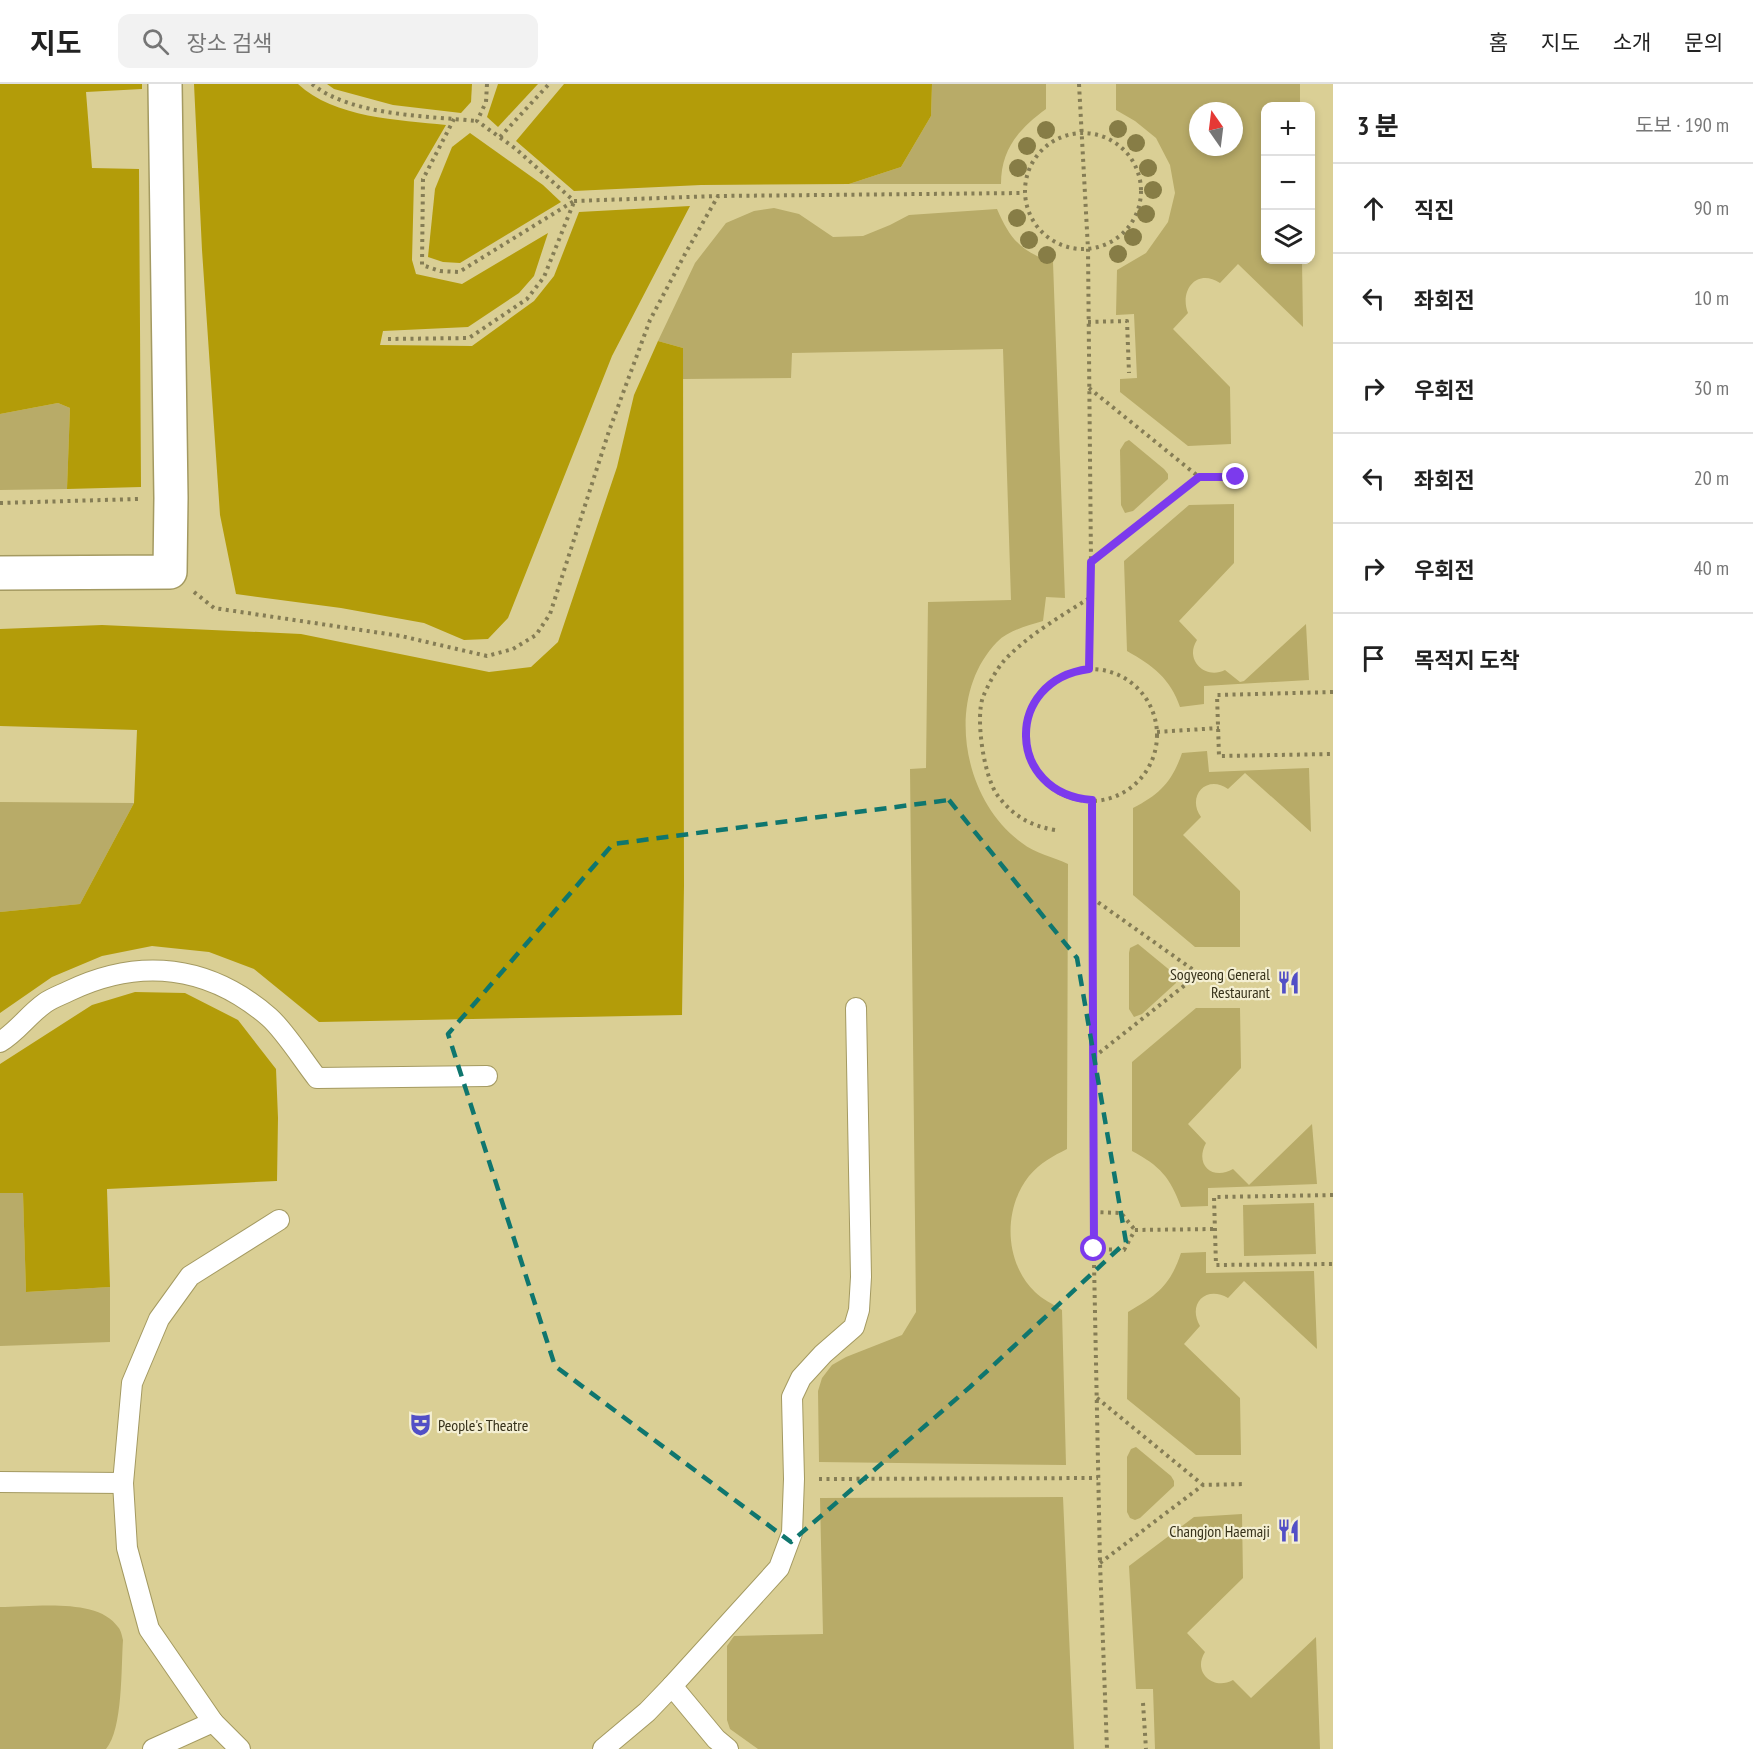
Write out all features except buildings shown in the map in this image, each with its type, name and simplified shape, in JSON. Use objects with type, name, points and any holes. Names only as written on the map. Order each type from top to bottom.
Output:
[{"type":"street","points":[[0,573],[170,572],[165,84]]},
{"type":"lane","points":[[0,1042],[45,1003],[82,985],[116,973],[160,969],[195,975],[231,989],[270,1018],[317,1078],[487,1076]]},
{"type":"lane","points":[[603,1749],[648,1712],[779,1568],[792,1533],[794,1479],[792,1397],[801,1378],[823,1354],[854,1327],[859,1310],[861,1277],[856,1008]]},
{"type":"lane","points":[[240,1749],[213,1722],[148,1629],[127,1548],[123,1483],[132,1383],[159,1319],[190,1276],[279,1220]]},
{"type":"lane","points":[[0,1482],[123,1483]]},
{"type":"lane","points":[[672,1686],[716,1739],[728,1749]]},
{"type":"lane","points":[[153,1749],[213,1722]]},
{"type":"path","points":[[312,84],[321,91],[372,110],[477,121],[516,149],[574,201]]},
{"type":"path","points":[[477,121],[486,102],[487,84]]},
{"type":"path","points":[[500,137],[549,84]]},
{"type":"path","points":[[1079,84],[1088,249],[1091,562],[1089,669]]},
{"type":"path","points":[[454,118],[423,179],[422,265],[440,271],[459,272],[574,201],[718,196],[1024,193]]},
{"type":"path","points":[[1083,132],[1108,137],[1126,150],[1138,168],[1142,190],[1138,212],[1127,230],[1109,243],[1088,249],[1064,246],[1044,235],[1030,216],[1024,193],[1028,169],[1041,148],[1062,135],[1083,132]]},
{"type":"path","points":[[170,572],[214,608],[401,636],[487,656],[513,650],[536,635],[550,614],[609,431],[650,320],[684,254],[718,196]]},
{"type":"path","points":[[388,339],[469,338],[527,299],[544,278],[574,201]]},
{"type":"path","points":[[1088,322],[1127,321],[1129,373]]},
{"type":"path","points":[[1088,387],[1199,477]]},
{"type":"path","points":[[1091,562],[1199,477],[1236,477]]},
{"type":"path","points":[[0,503],[171,498]]},
{"type":"path","points":[[1055,830],[1035,826],[1018,815],[997,795],[986,768],[980,738],[982,699],[1003,662],[1041,629],[1089,598]]},
{"type":"path","points":[[1089,669],[1114,673],[1136,686],[1151,707],[1157,732],[1153,758],[1139,780],[1117,795],[1092,800],[1067,796],[1046,782],[1031,762],[1025,736],[1030,712],[1043,690],[1064,675],[1089,669]]},
{"type":"path","points":[[1333,692],[1217,695],[1220,756],[1333,754]]},
{"type":"path","points":[[1157,732],[1219,728]]},
{"type":"path","points":[[1092,800],[1093,1212],[1100,1563],[1107,1749]]},
{"type":"path","points":[[1091,898],[1199,974],[1238,976]]},
{"type":"path","points":[[1094,1057],[1199,974]]},
{"type":"path","points":[[1333,1195],[1214,1197],[1216,1265],[1333,1264]]},
{"type":"path","points":[[1093,1212],[1121,1213],[1135,1230]]},
{"type":"path","points":[[1135,1230],[1215,1229]]},
{"type":"path","points":[[1094,1249],[1124,1250],[1135,1230]]},
{"type":"path","points":[[1097,1398],[1203,1485]]},
{"type":"path","points":[[794,1479],[1098,1478]]},
{"type":"path","points":[[1100,1563],[1203,1485],[1244,1485]]},
{"type":"path","points":[[1143,1703],[1146,1749]]},
{"type":"highlighted area","points":[[949,800],[1077,958],[1126,1242],[970,1387],[791,1542],[555,1366],[448,1034],[613,844]]},
{"type":"shaded area","points":[[0,84],[142,84],[142,89],[86,92],[92,168],[139,169],[141,487],[67,489],[70,408],[58,403],[0,414]]},
{"type":"shaded area","points":[[194,84],[298,84],[313,95],[348,111],[388,119],[446,125],[414,180],[412,260],[416,274],[462,284],[548,233],[534,276],[519,293],[468,327],[383,331],[380,345],[472,346],[534,301],[554,276],[579,212],[690,206],[612,356],[508,618],[488,639],[464,640],[424,623],[341,608],[236,594],[220,515],[202,250]]},
{"type":"shaded area","points":[[327,84],[472,84],[471,102],[461,113],[393,105],[334,89]]},
{"type":"shaded area","points":[[498,84],[538,84],[498,127],[487,117]]},
{"type":"shaded area","points":[[564,84],[932,84],[931,116],[901,167],[849,184],[701,185],[574,191],[516,141]]},
{"type":"shaded area","points":[[932,84],[1046,84],[1046,109],[1013,141],[1004,160],[1001,184],[849,184],[901,167],[931,116]]},
{"type":"shaded area","points":[[1116,84],[1300,84],[1300,102],[1261,102],[1261,264],[1302,264],[1303,327],[1238,264],[1220,283],[1204,278],[1192,284],[1186,297],[1188,313],[1173,329],[1230,387],[1231,444],[1188,446],[1120,392],[1120,379],[1137,378],[1134,314],[1116,315],[1117,270],[1146,253],[1168,222],[1175,193],[1170,165],[1156,138],[1135,121],[1116,110]]},
{"type":"shaded area","points":[[470,133],[543,185],[561,202],[460,263],[443,262],[428,257],[435,189],[452,147]]},
{"type":"shaded area","points":[[774,208],[799,214],[833,237],[863,236],[909,215],[997,209],[1007,229],[1018,243],[1033,254],[1053,262],[1065,598],[1046,597],[1043,621],[1013,631],[997,642],[980,665],[970,691],[966,718],[967,747],[974,775],[985,801],[1002,824],[1022,843],[1068,864],[1067,1149],[1042,1164],[1029,1176],[1021,1189],[1011,1219],[1013,1251],[1017,1266],[1038,1295],[1062,1310],[1066,1465],[819,1462],[818,1391],[822,1378],[832,1365],[846,1357],[902,1335],[916,1312],[910,769],[926,768],[928,602],[1011,600],[1003,349],[792,353],[791,378],[683,379],[683,348],[658,341],[695,263],[726,223],[754,211]]},
{"type":"shaded area","points":[[658,341],[683,348],[684,885],[682,1015],[319,1022],[254,969],[209,952],[152,946],[102,956],[52,977],[0,1013],[0,912],[80,904],[134,803],[137,730],[0,726],[0,629],[102,625],[301,634],[489,672],[531,667],[558,642],[617,467],[634,395]]},
{"type":"shaded area","points":[[58,403],[70,408],[67,489],[0,490],[0,414]]},
{"type":"shaded area","points":[[1129,440],[1164,469],[1168,474],[1168,479],[1133,511],[1125,513],[1121,505],[1120,450]]},
{"type":"shaded area","points":[[1234,504],[1234,563],[1179,621],[1197,640],[1193,655],[1195,661],[1204,670],[1218,672],[1225,670],[1240,682],[1244,681],[1306,624],[1309,680],[1204,686],[1204,704],[1180,707],[1166,681],[1145,662],[1127,651],[1124,561],[1189,505]]},
{"type":"shaded area","points":[[1207,751],[1209,772],[1309,768],[1311,832],[1245,773],[1228,789],[1213,784],[1206,786],[1197,795],[1197,809],[1201,817],[1183,835],[1240,891],[1240,947],[1195,947],[1133,895],[1133,808],[1151,798],[1164,786],[1174,772],[1182,753]]},
{"type":"shaded area","points":[[0,802],[134,803],[80,904],[0,912]]},
{"type":"shaded area","points":[[1138,944],[1172,972],[1176,983],[1142,1014],[1134,1017],[1129,1009],[1129,953],[1130,948]]},
{"type":"shaded area","points":[[135,992],[185,993],[238,1020],[276,1069],[277,1181],[107,1189],[110,1287],[26,1292],[23,1193],[0,1193],[0,1064],[92,1005]]},
{"type":"shaded area","points":[[1196,1008],[1240,1008],[1241,1068],[1188,1124],[1206,1143],[1202,1158],[1204,1164],[1213,1172],[1226,1172],[1233,1169],[1249,1185],[1312,1124],[1317,1184],[1208,1188],[1208,1206],[1181,1207],[1173,1188],[1163,1173],[1132,1151],[1132,1062]]},
{"type":"shaded area","points":[[23,1192],[26,1292],[110,1287],[110,1342],[0,1346],[0,1193]]},
{"type":"shaded area","points":[[1314,1203],[1316,1254],[1244,1256],[1243,1205]]},
{"type":"shaded area","points":[[1206,1252],[1206,1273],[1314,1271],[1317,1349],[1244,1281],[1228,1298],[1213,1294],[1206,1295],[1197,1304],[1196,1311],[1200,1326],[1184,1344],[1240,1398],[1241,1455],[1196,1455],[1127,1399],[1128,1312],[1155,1295],[1167,1282],[1181,1253]]},
{"type":"shaded area","points":[[1136,1447],[1171,1476],[1174,1486],[1135,1520],[1130,1518],[1127,1512],[1127,1457],[1131,1449]]},
{"type":"shaded area","points":[[1063,1497],[1074,1749],[758,1749],[730,1729],[727,1720],[727,1646],[734,1636],[823,1634],[820,1498]]},
{"type":"shaded area","points":[[1242,1514],[1243,1578],[1187,1633],[1205,1652],[1201,1666],[1207,1678],[1218,1683],[1233,1680],[1251,1698],[1316,1637],[1320,1749],[1155,1749],[1153,1689],[1136,1689],[1129,1566],[1194,1517]]},
{"type":"shaded area","points":[[46,1605],[80,1607],[96,1611],[109,1618],[119,1628],[123,1640],[120,1697],[116,1727],[106,1749],[0,1749],[0,1607]]},
{"type":"place","name":"Sogyeong General Restaurant","points":[[1288,983]]},
{"type":"place","name":"People's Theatre","points":[[420,1425]]},
{"type":"place","name":"Changjon Haemaji","points":[[1288,1531]]},
{"type":"route","points":[[1094,1249],[1092,800],[1079,800],[1067,796],[1056,790],[1037,772],[1027,750],[1026,724],[1035,700],[1043,690],[1064,675],[1089,669],[1091,562],[1199,477],[1236,477]]}]
